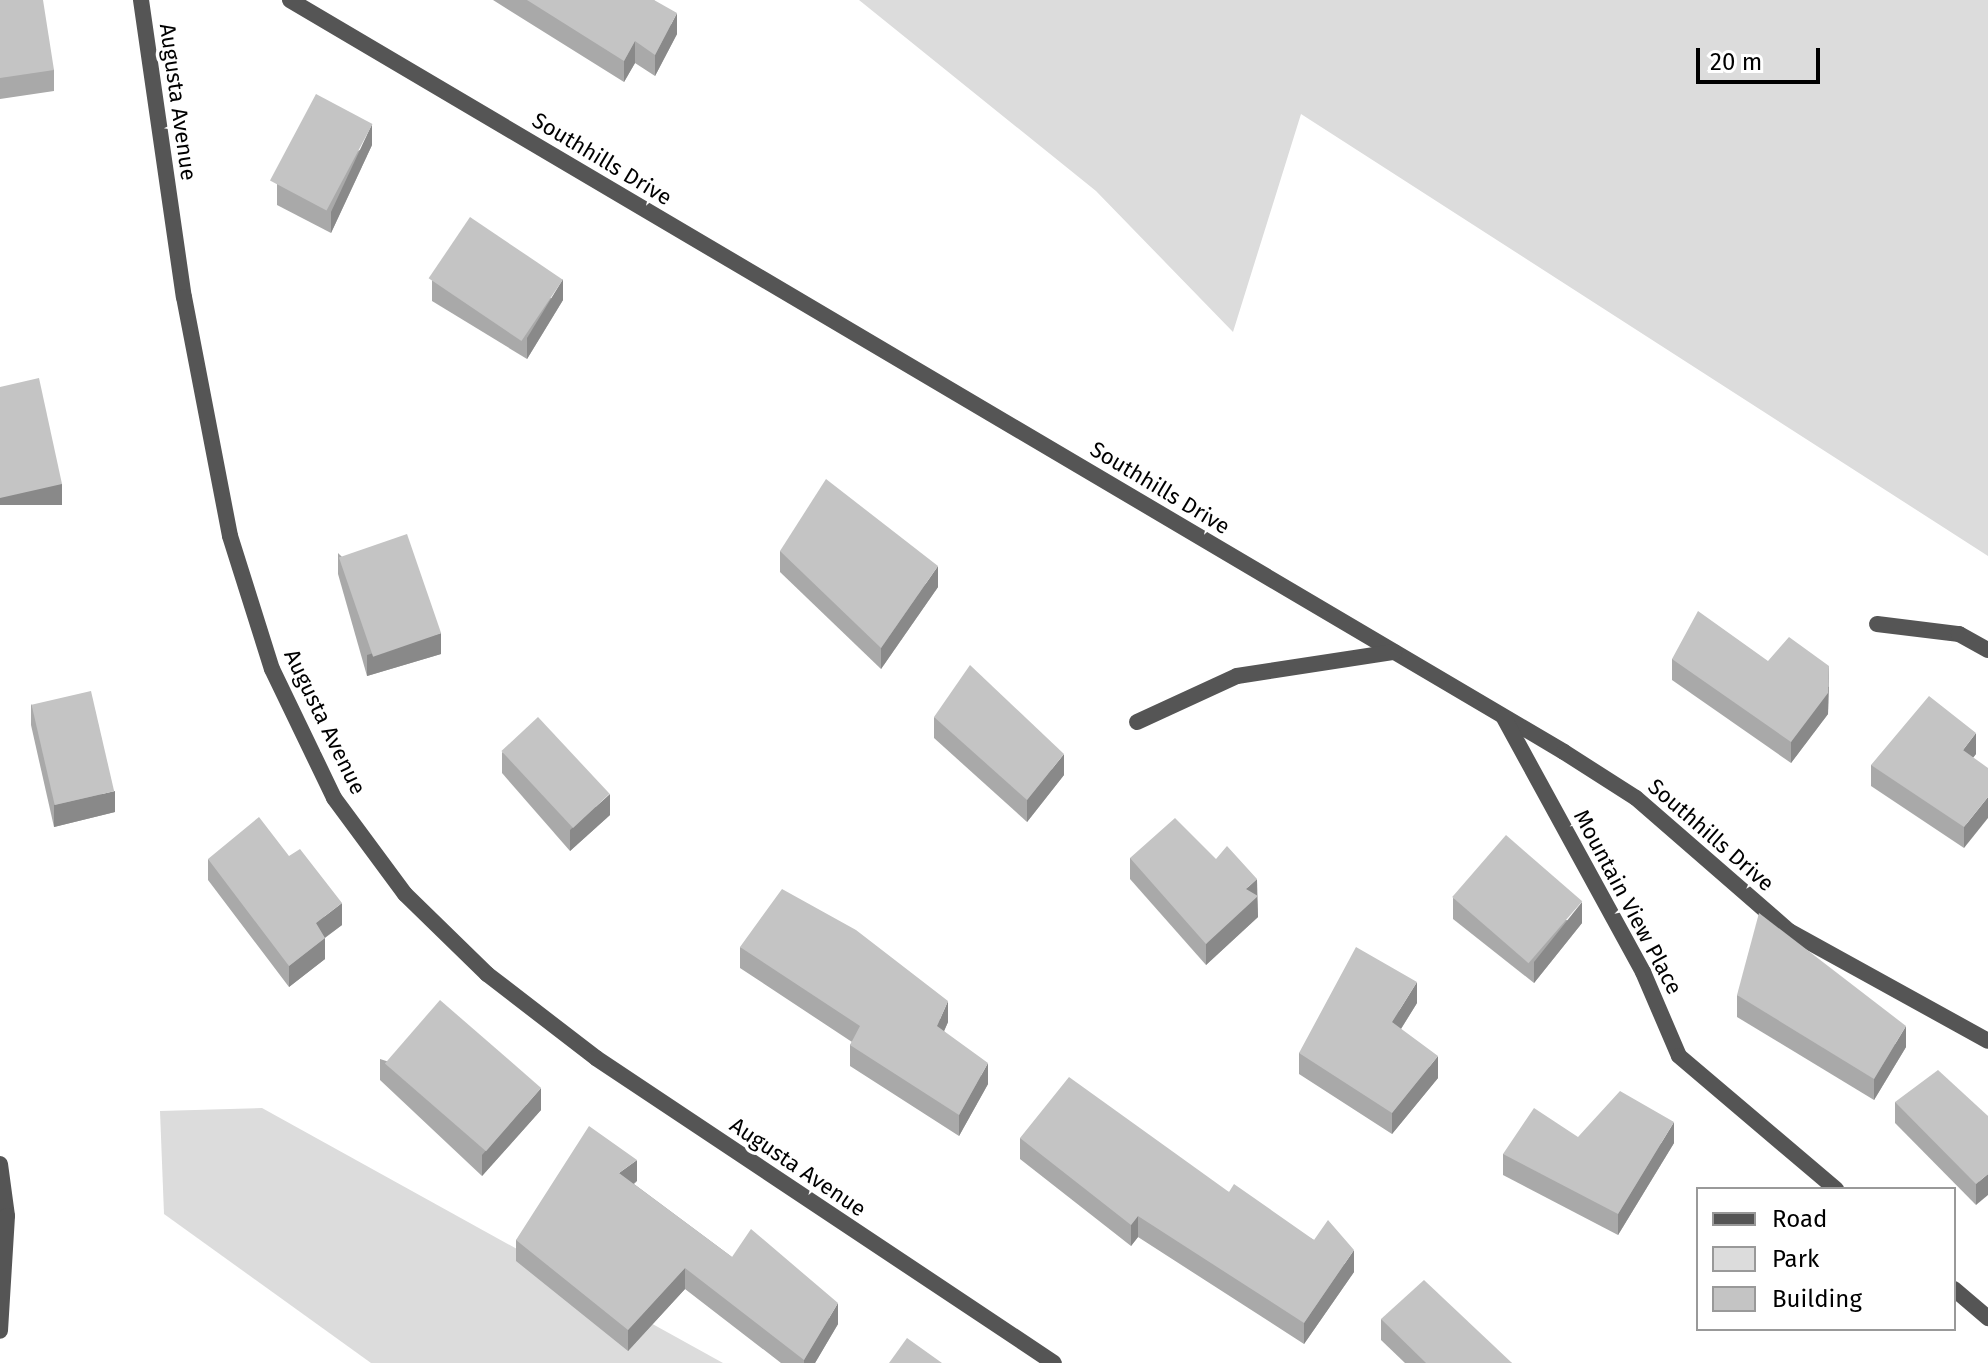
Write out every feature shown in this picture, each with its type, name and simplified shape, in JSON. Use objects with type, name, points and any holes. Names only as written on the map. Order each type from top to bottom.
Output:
[{"type":"street","name":"Augusta Avenue","points":[[141,0],[184,297],[230,536],[272,669],[334,798],[405,894],[487,974],[596,1058],[1054,1363]]},
{"type":"street","name":"Southhills Drive","points":[[290,0],[1503,716],[1636,798],[1789,931],[1988,1041]]},
{"type":"street","points":[[1877,624],[1959,634],[1988,650]]},
{"type":"street","points":[[1137,722],[1237,676],[1394,652]]},
{"type":"street","name":"Mountain View Place","points":[[1503,716],[1643,972],[1679,1056],[1834,1187]]},
{"type":"street","points":[[0,1164],[7,1216],[0,1331]]},
{"type":"street","points":[[1956,1291],[1988,1318]]},
{"type":"green space","points":[[859,0],[1988,0],[1988,556],[1301,114],[1233,332],[1096,191]]},
{"type":"green space","points":[[262,1108],[723,1363],[371,1363],[164,1214],[160,1111]]},
{"type":"building","points":[[0,0],[43,0],[54,70],[0,78]]},
{"type":"building","points":[[527,0],[654,0],[677,13],[655,55],[635,41],[624,61]]},
{"type":"building","points":[[316,94],[373,124],[327,211],[270,181]]},
{"type":"building","points":[[470,217],[563,280],[521,341],[429,278]]},
{"type":"building","points":[[39,378],[62,484],[0,498],[0,387]]},
{"type":"building","points":[[826,479],[938,566],[881,648],[780,551]]},
{"type":"building","points":[[407,534],[441,633],[373,657],[339,557]]},
{"type":"building","points":[[1698,611],[1768,661],[1789,637],[1829,666],[1828,693],[1791,742],[1672,659]]},
{"type":"building","points":[[970,665],[1064,754],[1027,800],[934,717]]},
{"type":"building","points":[[91,691],[114,791],[55,805],[32,705]]},
{"type":"building","points":[[1929,696],[1976,733],[1963,750],[1988,768],[1988,797],[1964,827],[1871,765]]},
{"type":"building","points":[[538,717],[610,794],[573,828],[501,751]]},
{"type":"building","points":[[259,817],[289,856],[300,849],[342,903],[316,923],[325,938],[289,966],[208,859]]},
{"type":"building","points":[[1175,818],[1216,859],[1227,846],[1257,879],[1246,889],[1258,896],[1206,944],[1130,858]]},
{"type":"building","points":[[1506,835],[1582,901],[1528,963],[1452,897]]},
{"type":"building","points":[[782,889],[856,930],[948,1001],[937,1026],[988,1063],[959,1115],[850,1045],[860,1026],[740,947]]},
{"type":"building","points":[[1759,913],[1906,1026],[1874,1079],[1737,995]]},
{"type":"building","points":[[1356,947],[1417,982],[1392,1022],[1438,1056],[1392,1113],[1299,1053]]},
{"type":"building","points":[[440,1000],[541,1088],[486,1151],[385,1063]]},
{"type":"building","points":[[1938,1070],[1988,1116],[1988,1174],[1976,1184],[1895,1102]]},
{"type":"building","points":[[1069,1077],[1229,1192],[1234,1184],[1314,1240],[1328,1220],[1354,1250],[1304,1323],[1138,1216],[1131,1225],[1020,1138]]},
{"type":"building","points":[[1620,1091],[1674,1122],[1618,1214],[1503,1154],[1534,1108],[1578,1137]]},
{"type":"building","points":[[589,1126],[637,1160],[619,1173],[732,1257],[751,1229],[838,1303],[804,1360],[685,1268],[628,1330],[516,1240]]},
{"type":"building","points":[[1424,1280],[1512,1363],[1426,1363],[1381,1319]]},
{"type":"building","points":[[907,1338],[942,1363],[889,1363]]}]
